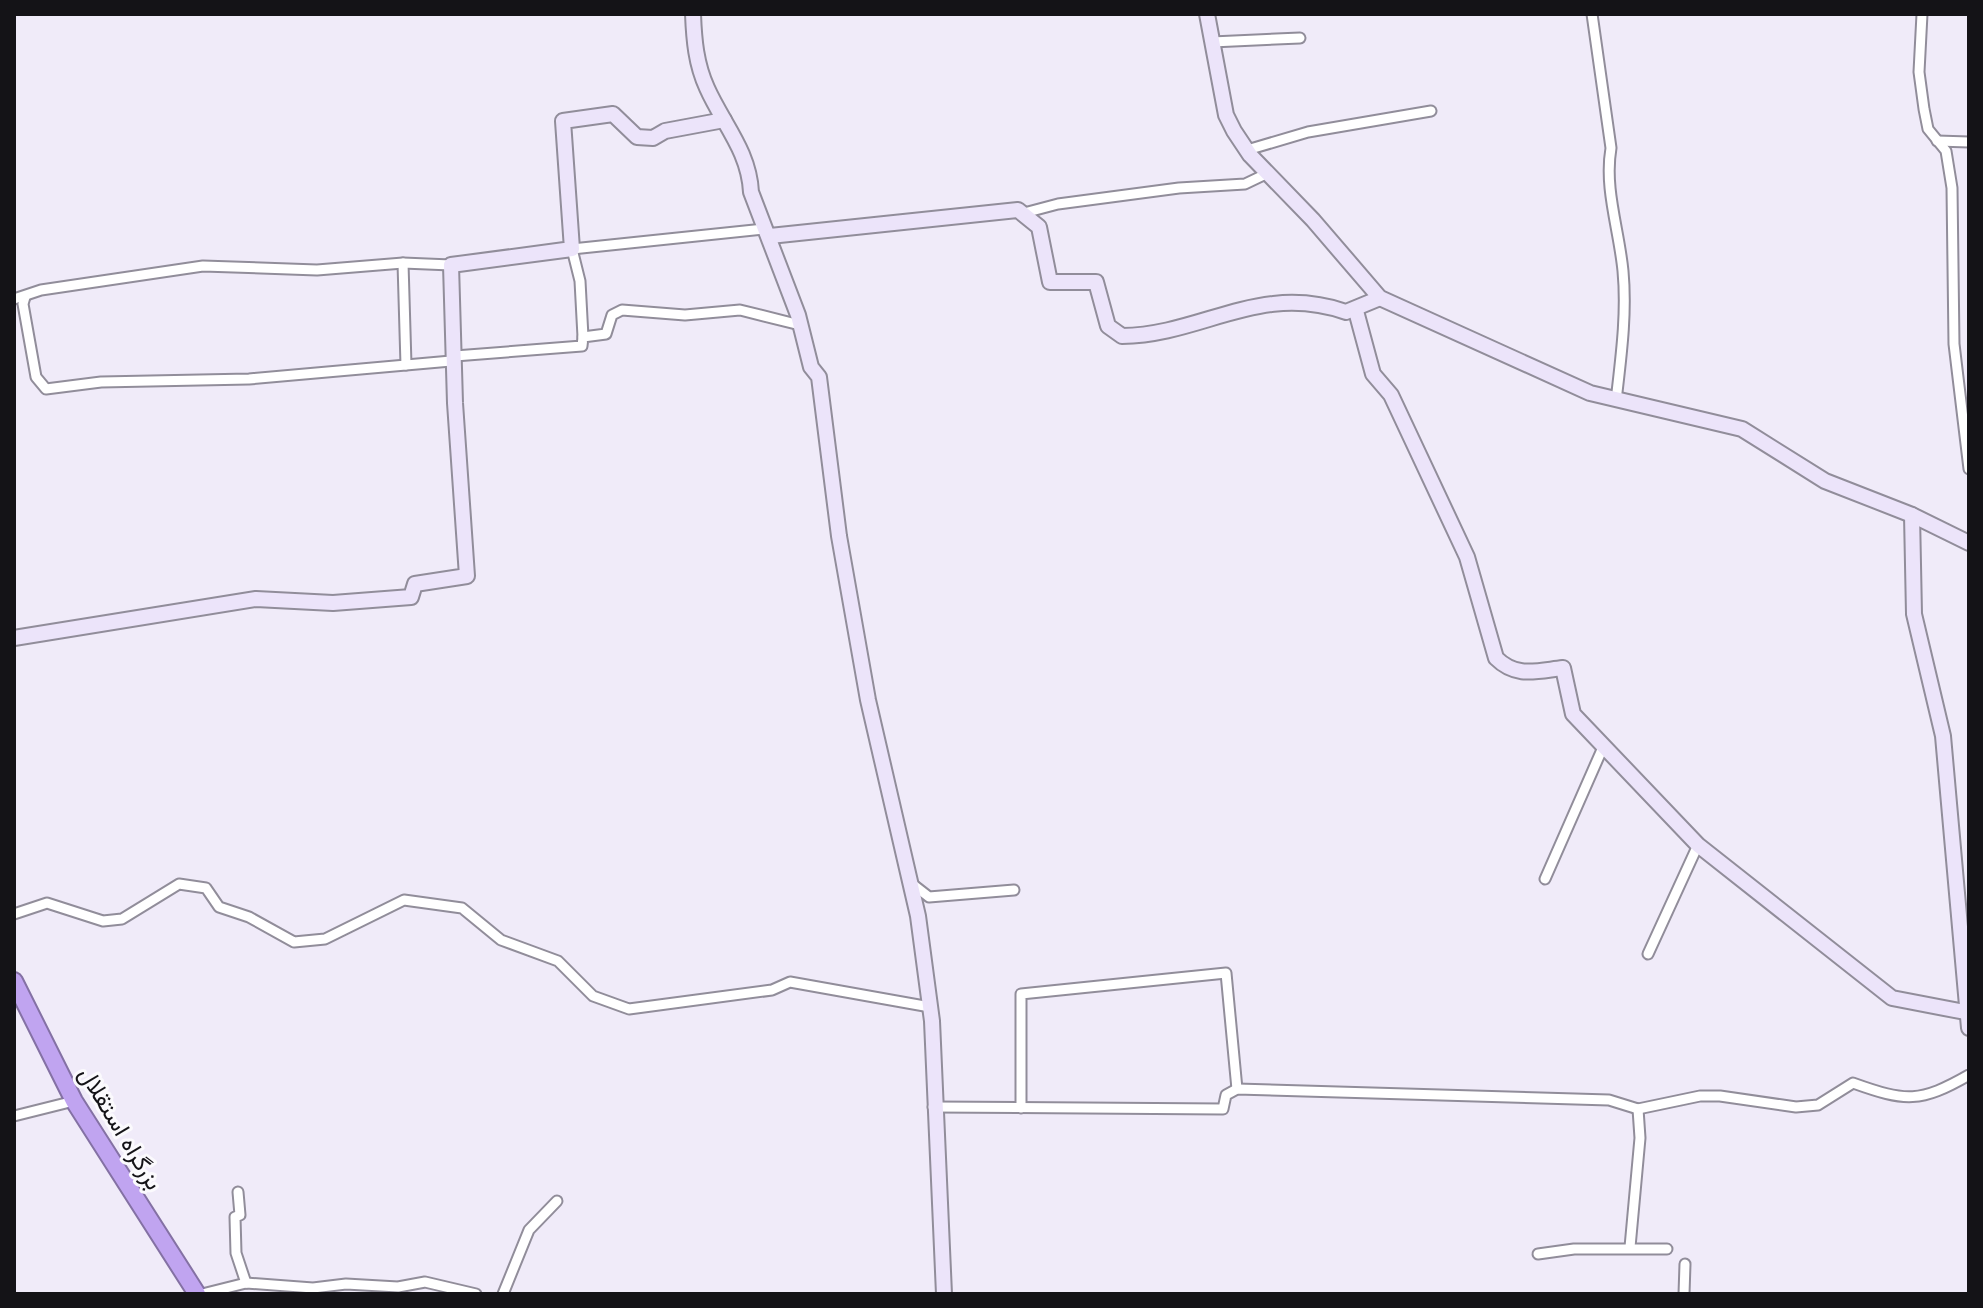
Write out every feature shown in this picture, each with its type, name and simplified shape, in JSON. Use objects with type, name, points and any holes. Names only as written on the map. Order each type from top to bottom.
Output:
[{"type":"highway","name":"بزرگراه استقلال","points":[[14,981],[74,1101],[200,1294]]},
{"type":"street","points":[[693,14],[696,61],[741,148],[811,367],[819,377],[839,536],[868,700],[911,883],[930,1007],[944,1294]]},
{"type":"street","points":[[1207,14],[1226,115],[1247,150],[1380,298],[1590,393],[1742,429],[1825,481],[1912,515],[1969,543]]},
{"type":"street","points":[[1592,14],[1611,148],[1608,166],[1613,213],[1623,270],[1624,336],[1616,401]]},
{"type":"street","points":[[1922,14],[1919,72],[1928,129],[1946,151],[1952,188],[1954,344],[1969,469]]},
{"type":"street","points":[[1212,42],[1300,38]]},
{"type":"street","points":[[1247,150],[1308,132],[1431,111]]},
{"type":"street","points":[[25,297],[23,304],[36,377],[46,389],[101,382],[249,379],[451,361],[455,356],[582,346],[580,281],[572,249],[563,121],[613,114],[637,137],[653,138],[665,131],[724,120]]},
{"type":"street","points":[[1937,141],[1969,142]]},
{"type":"street","points":[[1024,213],[1058,204],[1179,188],[1245,184],[1268,173]]},
{"type":"street","points":[[14,299],[41,290],[111,282],[176,268],[238,265],[317,270],[403,263],[451,265],[572,249],[1018,210],[1039,227],[1050,282],[1096,282],[1108,326],[1117,335],[1133,336],[1284,302],[1318,303],[1346,312],[1356,311],[1380,298]]},
{"type":"street","points":[[403,263],[406,365]]},
{"type":"street","points":[[14,638],[256,599],[333,603],[411,597],[415,584],[467,576],[451,265]]},
{"type":"street","points":[[583,337],[606,334],[612,315],[622,310],[685,315],[740,310],[800,325]]},
{"type":"street","points":[[1356,311],[1373,374],[1391,395],[1467,557],[1496,658],[1507,669],[1519,673],[1563,668],[1573,714],[1698,845],[1892,998],[1965,1012]]},
{"type":"street","points":[[1912,515],[1910,564],[1914,614],[1943,736],[1965,1012],[1969,1028]]},
{"type":"street","points":[[1545,879],[1604,745]]},
{"type":"street","points":[[1648,954],[1698,845]]},
{"type":"street","points":[[911,883],[929,897],[1014,890]]},
{"type":"street","points":[[14,914],[47,903],[103,921],[122,919],[179,884],[206,888],[219,907],[249,917],[294,942],[325,939],[404,900],[462,908],[501,940],[558,961],[593,996],[629,1009],[772,990],[790,982],[930,1007]]},
{"type":"street","points":[[1021,1108],[1021,994],[1226,973],[1237,1089]]},
{"type":"street","points":[[933,1107],[1223,1109],[1226,1095],[1237,1089],[1609,1100],[1638,1109],[1700,1096],[1772,1101],[1796,1107],[1818,1105],[1853,1083],[1889,1096],[1933,1096],[1969,1075]]},
{"type":"street","points":[[14,1116],[74,1101]]},
{"type":"street","points":[[1630,1247],[1640,1138],[1638,1109]]},
{"type":"street","points":[[238,1192],[240,1215],[235,1217],[236,1253],[246,1283]]},
{"type":"street","points":[[503,1294],[529,1230],[557,1201]]},
{"type":"street","points":[[1538,1254],[1630,1247],[1667,1249]]},
{"type":"street","points":[[1684,1294],[1685,1264]]},
{"type":"street","points":[[200,1294],[246,1283],[313,1288],[346,1284],[398,1287],[425,1282],[476,1294]]}]
